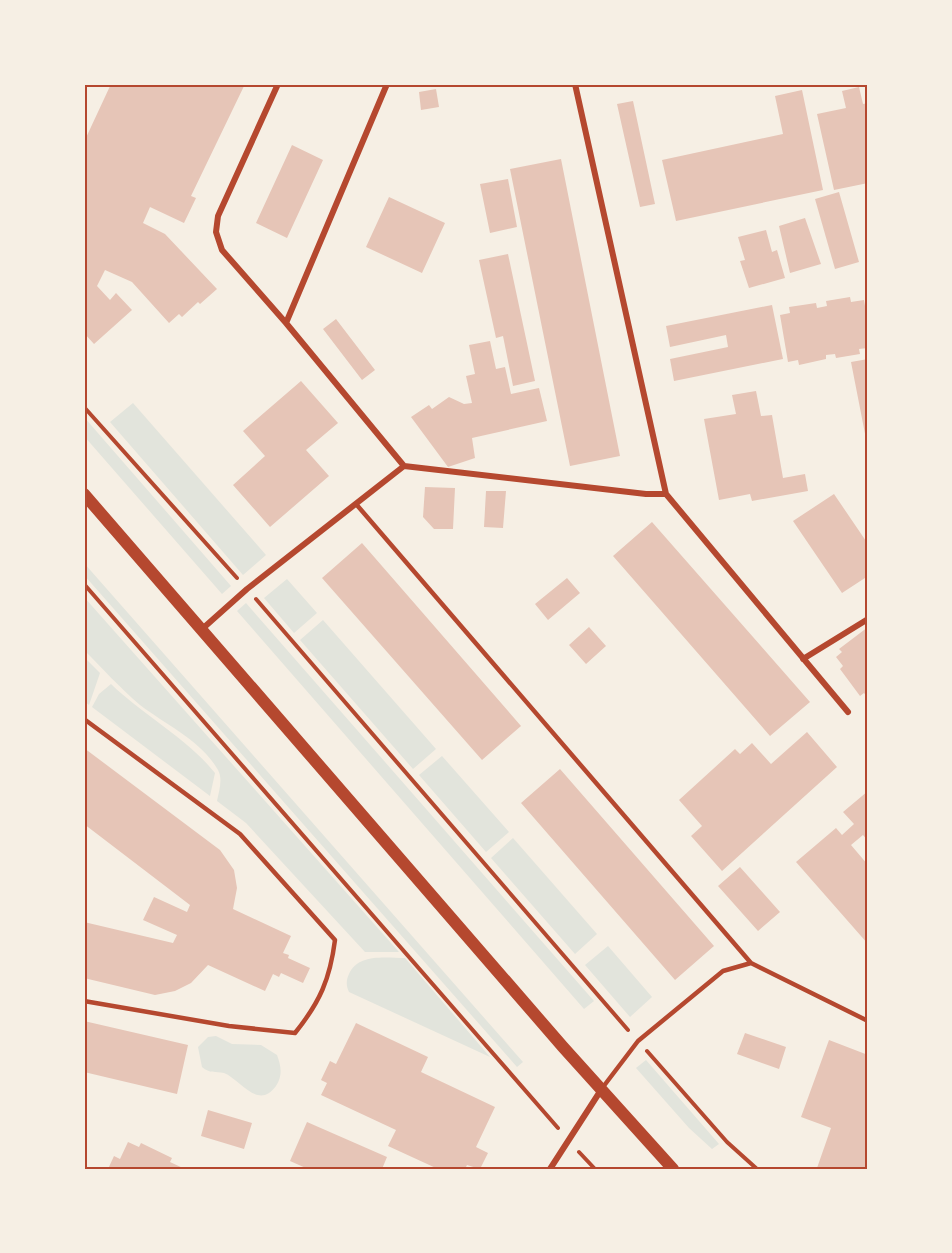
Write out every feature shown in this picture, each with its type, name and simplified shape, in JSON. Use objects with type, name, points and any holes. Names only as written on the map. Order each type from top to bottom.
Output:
[{"type":"main road","points":[[84,494],[601,1090],[673,1169]]},
{"type":"street","points":[[278,84],[218,216],[216,232],[222,250],[286,323],[404,466],[646,495],[666,494]]},
{"type":"street","points":[[286,323],[387,84]]},
{"type":"street","points":[[575,84],[666,494],[848,712]]},
{"type":"street","points":[[201,631],[247,589],[404,466]]},
{"type":"street","points":[[803,659],[868,619]]},
{"type":"street","points":[[550,1169],[601,1090]]},
{"type":"lane","points":[[356,504],[751,963],[868,1021]]},
{"type":"lane","points":[[84,718],[240,834],[335,940],[332,969],[316,1006],[295,1033],[229,1026],[84,1001]]},
{"type":"lane","points":[[601,1090],[638,1041],[723,971],[751,963]]},
{"type":"path","points":[[84,406],[247,589],[727,1142],[757,1169]]},
{"type":"path","points":[[84,584],[595,1169]]},
{"type":"shaded area","points":[[133,403],[266,555],[243,575],[110,422]]},
{"type":"shaded area","points":[[84,417],[231,586],[222,594],[84,436]]},
{"type":"shaded area","points":[[84,563],[523,1062],[517,1067],[84,575]]},
{"type":"shaded area","points":[[287,579],[317,613],[294,633],[264,598]]},
{"type":"shaded area","points":[[84,597],[399,952],[365,952],[246,823],[217,801],[220,777],[211,759],[193,742],[140,705],[84,650]]},
{"type":"shaded area","points":[[246,603],[594,1001],[584,1009],[237,611]]},
{"type":"shaded area","points":[[323,620],[436,749],[413,769],[300,640]]},
{"type":"shaded area","points":[[84,657],[100,673],[89,705],[84,701]]},
{"type":"shaded area","points":[[111,684],[204,760],[215,773],[210,796],[92,707],[99,694]]},
{"type":"shaded area","points":[[442,756],[509,832],[486,852],[419,775]]},
{"type":"shaded area","points":[[513,838],[597,934],[575,954],[491,858]]},
{"type":"shaded area","points":[[608,946],[652,997],[630,1017],[585,965]]},
{"type":"shaded area","points":[[373,958],[405,958],[490,1057],[349,992],[348,976],[353,967],[359,963]]},
{"type":"shaded area","points":[[216,1036],[232,1044],[261,1045],[277,1055],[281,1070],[276,1086],[269,1093],[256,1094],[224,1073],[202,1067],[198,1047],[208,1037]]},
{"type":"shaded area","points":[[646,1060],[719,1144],[712,1149],[689,1128],[636,1068]]},
{"type":"building","points":[[111,84],[245,84],[191,196],[196,198],[184,223],[150,207],[143,223],[165,234],[217,289],[182,317],[179,314],[169,323],[132,282],[105,270],[97,286],[110,300],[116,293],[132,310],[94,344],[84,333],[84,142]]},
{"type":"building","points":[[859,87],[863,104],[868,103],[868,183],[834,190],[817,114],[846,108],[842,91]]},
{"type":"building","points":[[436,89],[439,107],[421,110],[419,92]]},
{"type":"building","points":[[802,90],[823,190],[676,221],[662,160],[783,134],[775,96]]},
{"type":"building","points":[[633,101],[655,204],[640,207],[617,104]]},
{"type":"building","points":[[292,145],[323,160],[287,238],[256,223]]},
{"type":"building","points":[[561,159],[620,456],[570,466],[510,169]]},
{"type":"building","points":[[508,179],[517,227],[490,233],[480,184]]},
{"type":"building","points":[[839,192],[859,262],[835,269],[815,199]]},
{"type":"building","points":[[389,197],[445,223],[422,273],[366,247]]},
{"type":"building","points":[[805,218],[821,264],[790,273],[779,226]]},
{"type":"building","points":[[766,230],[772,252],[777,250],[785,278],[749,288],[740,261],[745,260],[738,237]]},
{"type":"building","points":[[508,254],[535,381],[513,386],[503,336],[496,338],[479,260]]},
{"type":"building","points":[[850,297],[851,302],[864,300],[868,324],[868,348],[859,349],[860,354],[836,358],[835,354],[826,355],[826,359],[799,365],[798,360],[788,362],[780,315],[790,313],[789,307],[816,303],[817,308],[827,306],[826,301]]},
{"type":"building","points":[[772,305],[783,359],[674,381],[670,359],[728,347],[726,335],[670,347],[666,326]]},
{"type":"building","points":[[336,319],[375,370],[362,380],[323,329]]},
{"type":"building","points":[[490,341],[496,369],[505,367],[511,394],[539,388],[547,421],[472,438],[475,458],[448,467],[411,417],[429,405],[432,409],[449,397],[464,404],[472,403],[466,376],[475,374],[469,345]]},
{"type":"building","points":[[868,359],[868,444],[867,444],[851,362]]},
{"type":"building","points":[[301,381],[338,423],[306,450],[329,476],[270,527],[233,485],[265,456],[243,431]]},
{"type":"building","points":[[756,391],[761,416],[772,415],[783,478],[805,474],[808,491],[752,501],[750,494],[719,500],[704,419],[736,414],[732,395]]},
{"type":"building","points":[[425,487],[455,488],[453,529],[434,529],[423,517]]},
{"type":"building","points":[[486,491],[506,491],[503,528],[484,527]]},
{"type":"building","points":[[834,494],[868,544],[868,576],[842,593],[793,521]]},
{"type":"building","points":[[652,522],[810,702],[770,736],[613,556]]},
{"type":"building","points":[[362,543],[521,726],[482,760],[322,578]]},
{"type":"building","points":[[567,578],[580,593],[548,620],[535,604]]},
{"type":"building","points":[[589,627],[606,646],[586,664],[569,645]]},
{"type":"building","points":[[868,627],[868,698],[864,693],[860,696],[840,669],[843,666],[836,657],[842,652],[839,649]]},
{"type":"building","points":[[807,732],[837,767],[722,871],[691,836],[702,826],[679,800],[735,749],[740,754],[752,743],[771,764]]},
{"type":"building","points":[[84,748],[220,850],[234,870],[237,888],[233,909],[291,936],[283,953],[289,955],[288,958],[310,968],[303,983],[281,973],[279,977],[273,974],[265,991],[208,965],[191,983],[175,991],[155,995],[84,978],[84,922],[173,943],[177,935],[143,920],[154,897],[187,912],[190,905],[84,824]]},
{"type":"building","points":[[560,769],[714,946],[675,980],[521,803]]},
{"type":"building","points":[[868,791],[868,841],[863,835],[851,845],[868,865],[868,944],[796,862],[836,828],[842,835],[854,824],[843,812]]},
{"type":"building","points":[[740,867],[780,912],[758,931],[718,886]]},
{"type":"building","points":[[84,1021],[188,1045],[177,1094],[84,1072]]},
{"type":"building","points":[[356,1023],[428,1057],[421,1072],[495,1107],[476,1147],[488,1153],[480,1169],[467,1165],[465,1169],[438,1169],[388,1146],[396,1130],[321,1095],[327,1083],[321,1080],[330,1061],[336,1064]]},
{"type":"building","points":[[745,1033],[786,1047],[779,1069],[737,1054]]},
{"type":"building","points":[[829,1040],[868,1055],[868,1169],[817,1168],[831,1128],[801,1117]]},
{"type":"building","points":[[208,1110],[252,1123],[244,1149],[201,1136]]},
{"type":"building","points":[[307,1122],[387,1157],[382,1169],[308,1169],[290,1161]]},
{"type":"building","points":[[128,1142],[139,1147],[141,1143],[172,1158],[170,1162],[185,1169],[108,1169],[114,1156],[120,1159]]}]
